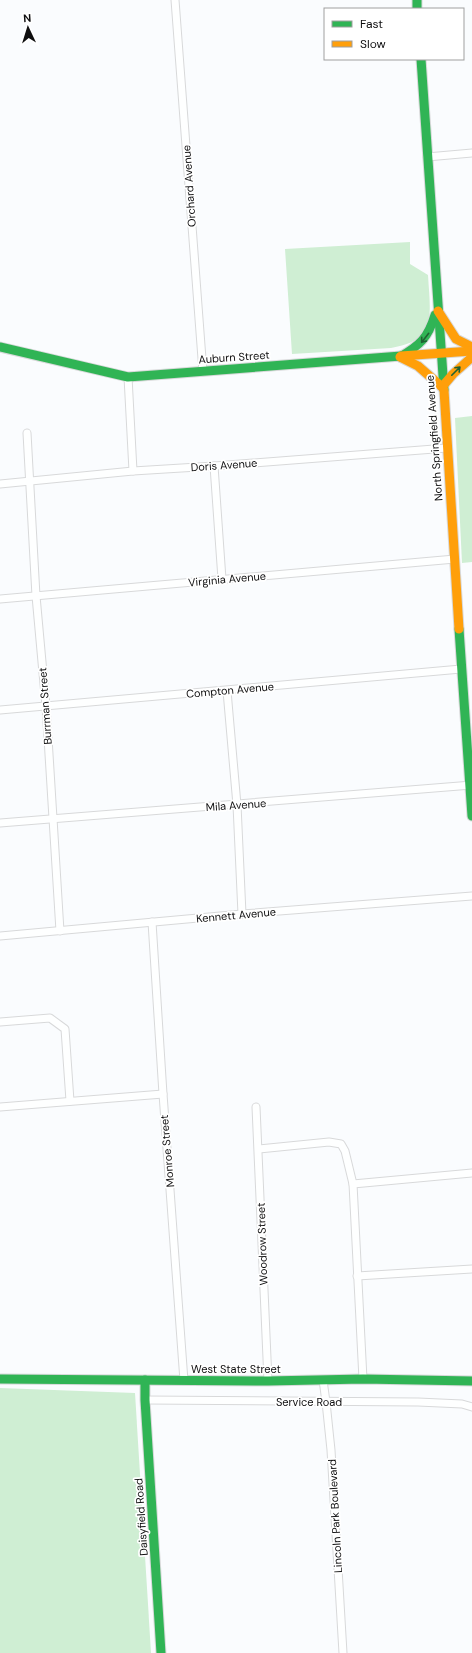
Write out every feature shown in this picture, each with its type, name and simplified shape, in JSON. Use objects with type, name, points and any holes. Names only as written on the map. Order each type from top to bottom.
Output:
[{"type":"main road","name":"North Springfield Avenue","points":[[421,60],[472,816]]},
{"type":"main road","points":[[437,309],[456,339],[472,347]]},
{"type":"main road","points":[[400,357],[418,346],[427,337],[437,309]]},
{"type":"main road","name":"Auburn Street","points":[[0,347],[128,377],[472,351]]},
{"type":"main road","points":[[400,357],[418,366],[442,387],[453,374],[472,357]]},
{"type":"main road","name":"West State Street","points":[[0,1379],[268,1381],[363,1379],[472,1381]]},
{"type":"main road","name":"Daisyfield Road","points":[[145,1380],[145,1400],[162,1653]]},
{"type":"street","name":"Orchard Avenue","points":[[175,0],[203,372]]},
{"type":"street","points":[[427,157],[472,153]]},
{"type":"street","points":[[128,377],[133,470]]},
{"type":"street","name":"Burrman Street","points":[[27,433],[31,481],[36,596],[46,706],[60,931]]},
{"type":"street","name":"Doris Avenue","points":[[0,484],[133,470],[214,466],[447,448]]},
{"type":"street","points":[[214,466],[222,579]]},
{"type":"street","name":"Virginia Avenue","points":[[0,599],[455,559]]},
{"type":"street","name":"Compton Avenue","points":[[0,710],[461,669]]},
{"type":"street","points":[[227,691],[237,805],[242,914]]},
{"type":"street","name":"Mila Avenue","points":[[0,823],[471,785]]},
{"type":"street","name":"Kennett Avenue","points":[[0,936],[242,914],[472,896]]},
{"type":"street","name":"Monroe Street","points":[[152,922],[184,1380]]},
{"type":"street","points":[[0,1022],[50,1018],[66,1030],[70,1101]]},
{"type":"street","points":[[0,1107],[163,1094]]},
{"type":"street","name":"Woodrow Street","points":[[256,1107],[268,1381]]},
{"type":"street","points":[[259,1149],[329,1142],[341,1144],[345,1151],[353,1184],[363,1379]]},
{"type":"street","points":[[353,1184],[472,1173]]},
{"type":"street","points":[[357,1276],[472,1268]]},
{"type":"street","name":"Lincoln Park Boulevard","points":[[323,1380],[331,1450],[343,1653]]},
{"type":"street","name":"Service Road","points":[[145,1400],[418,1402],[462,1404],[472,1407]]},
{"type":"green space","points":[[410,242],[410,264],[428,275],[430,301],[428,323],[424,332],[417,339],[391,348],[292,354],[285,249]]},
{"type":"green space","points":[[472,416],[472,562],[462,563],[455,418]]},
{"type":"green space","points":[[0,1388],[135,1393],[151,1653],[0,1653]]},
{"type":"traffic: fast","points":[[417,0],[417,8]]},
{"type":"traffic: fast","points":[[421,60],[444,390]]},
{"type":"traffic: fast","points":[[400,357],[418,345],[429,330],[435,315]]},
{"type":"traffic: fast","points":[[0,347],[128,377],[401,356]]},
{"type":"traffic: fast","points":[[459,629],[472,816]]},
{"type":"traffic: fast","points":[[0,1379],[268,1381],[363,1379],[472,1381]]},
{"type":"traffic: fast","points":[[145,1380],[161,1653]]},
{"type":"traffic: slow","points":[[438,311],[456,339],[472,347]]},
{"type":"traffic: slow","points":[[401,356],[472,351]]},
{"type":"traffic: slow","points":[[400,357],[418,366],[442,387],[453,374],[472,357]]},
{"type":"traffic: slow","points":[[444,390],[459,629]]}]
